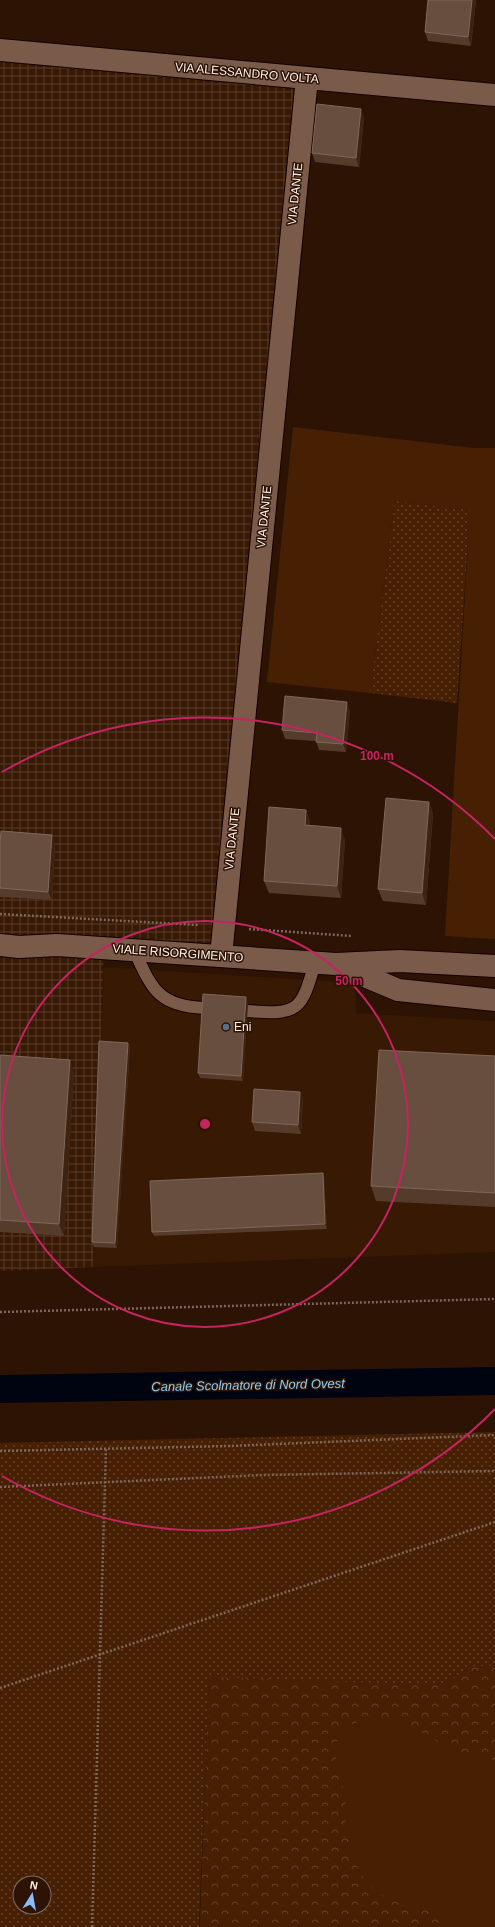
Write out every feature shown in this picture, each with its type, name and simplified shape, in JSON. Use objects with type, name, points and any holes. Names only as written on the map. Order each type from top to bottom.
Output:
[{"type":"street","name":"VIA ALESSANDRO VOLTA","points":[[0,50],[495,95]]},
{"type":"street","name":"VIA DANTE","points":[[221,956],[307,78]]},
{"type":"street","name":"VIALE RISORGIMENTO","points":[[6,948],[57,946],[326,963],[400,961],[495,966]]},
{"type":"street","name":"VIALE RISORGIMENTO","points":[[326,963],[398,990],[495,1000]]},
{"type":"lane","points":[[134,950],[148,981],[164,998],[176,1004],[204,1008]]},
{"type":"lane","points":[[247,1011],[274,1013],[290,1010],[299,1004],[326,963]]},
{"type":"path","points":[[0,1312],[495,1300]]},
{"type":"path","points":[[0,1451],[229,1446],[495,1435]]},
{"type":"path","points":[[92,1927],[106,1448]]},
{"type":"path","points":[[0,1487],[263,1475],[495,1471]]},
{"type":"path","points":[[0,1688],[495,1522]]},
{"type":"shaded area","points":[[0,54],[300,86],[215,955],[104,949],[93,1267],[0,1271]]},
{"type":"shaded area","points":[[104,967],[355,983],[356,1013],[495,1021],[495,1252],[93,1267]]},
{"type":"green space","points":[[293,427],[474,448],[495,448],[495,939],[445,936],[470,510],[395,501],[370,693],[267,682]]},
{"type":"green space","points":[[395,501],[470,510],[457,703],[370,693]]},
{"type":"green space","points":[[495,1432],[495,1666],[475,1666],[441,1685],[209,1677],[199,1927],[0,1927],[0,1443]]},
{"type":"green space","points":[[475,1666],[495,1666],[495,1760],[475,1756],[457,1750],[397,1721],[380,1718],[365,1720],[341,1728],[335,1749],[338,1776],[345,1793],[346,1827],[352,1858],[364,1879],[385,1898],[428,1911],[461,1927],[200,1927],[209,1677],[441,1685]]},
{"type":"green space","points":[[495,1666],[495,1927],[200,1927],[209,1677]]},
{"type":"building","points":[[428,0],[472,0],[468,37],[425,32]]},
{"type":"building","points":[[317,104],[361,109],[356,158],[312,153]]},
{"type":"building","points":[[285,696],[347,702],[343,744],[316,742],[317,733],[282,730]]},
{"type":"building","points":[[386,798],[429,802],[422,893],[378,889]]},
{"type":"building","points":[[269,807],[306,810],[305,825],[341,828],[337,886],[264,881]]},
{"type":"building","points":[[1,831],[52,835],[48,892],[0,888]]},
{"type":"building","points":[[203,994],[246,997],[241,1076],[198,1073]]},
{"type":"building","points":[[99,1041],[128,1043],[115,1243],[92,1242]]},
{"type":"building","points":[[379,1050],[495,1056],[495,1193],[371,1186]]},
{"type":"building","points":[[0,1055],[70,1060],[59,1224],[0,1220]]},
{"type":"building","points":[[254,1089],[300,1092],[298,1125],[252,1122]]},
{"type":"building","points":[[323,1173],[325,1224],[152,1232],[150,1181]]},
{"type":"waterway","name":"Canale Scolmatore di Nord Ovest","points":[[0,1389],[495,1381]]},
{"type":"place","name":"Eni","points":[[226,1027]]}]
